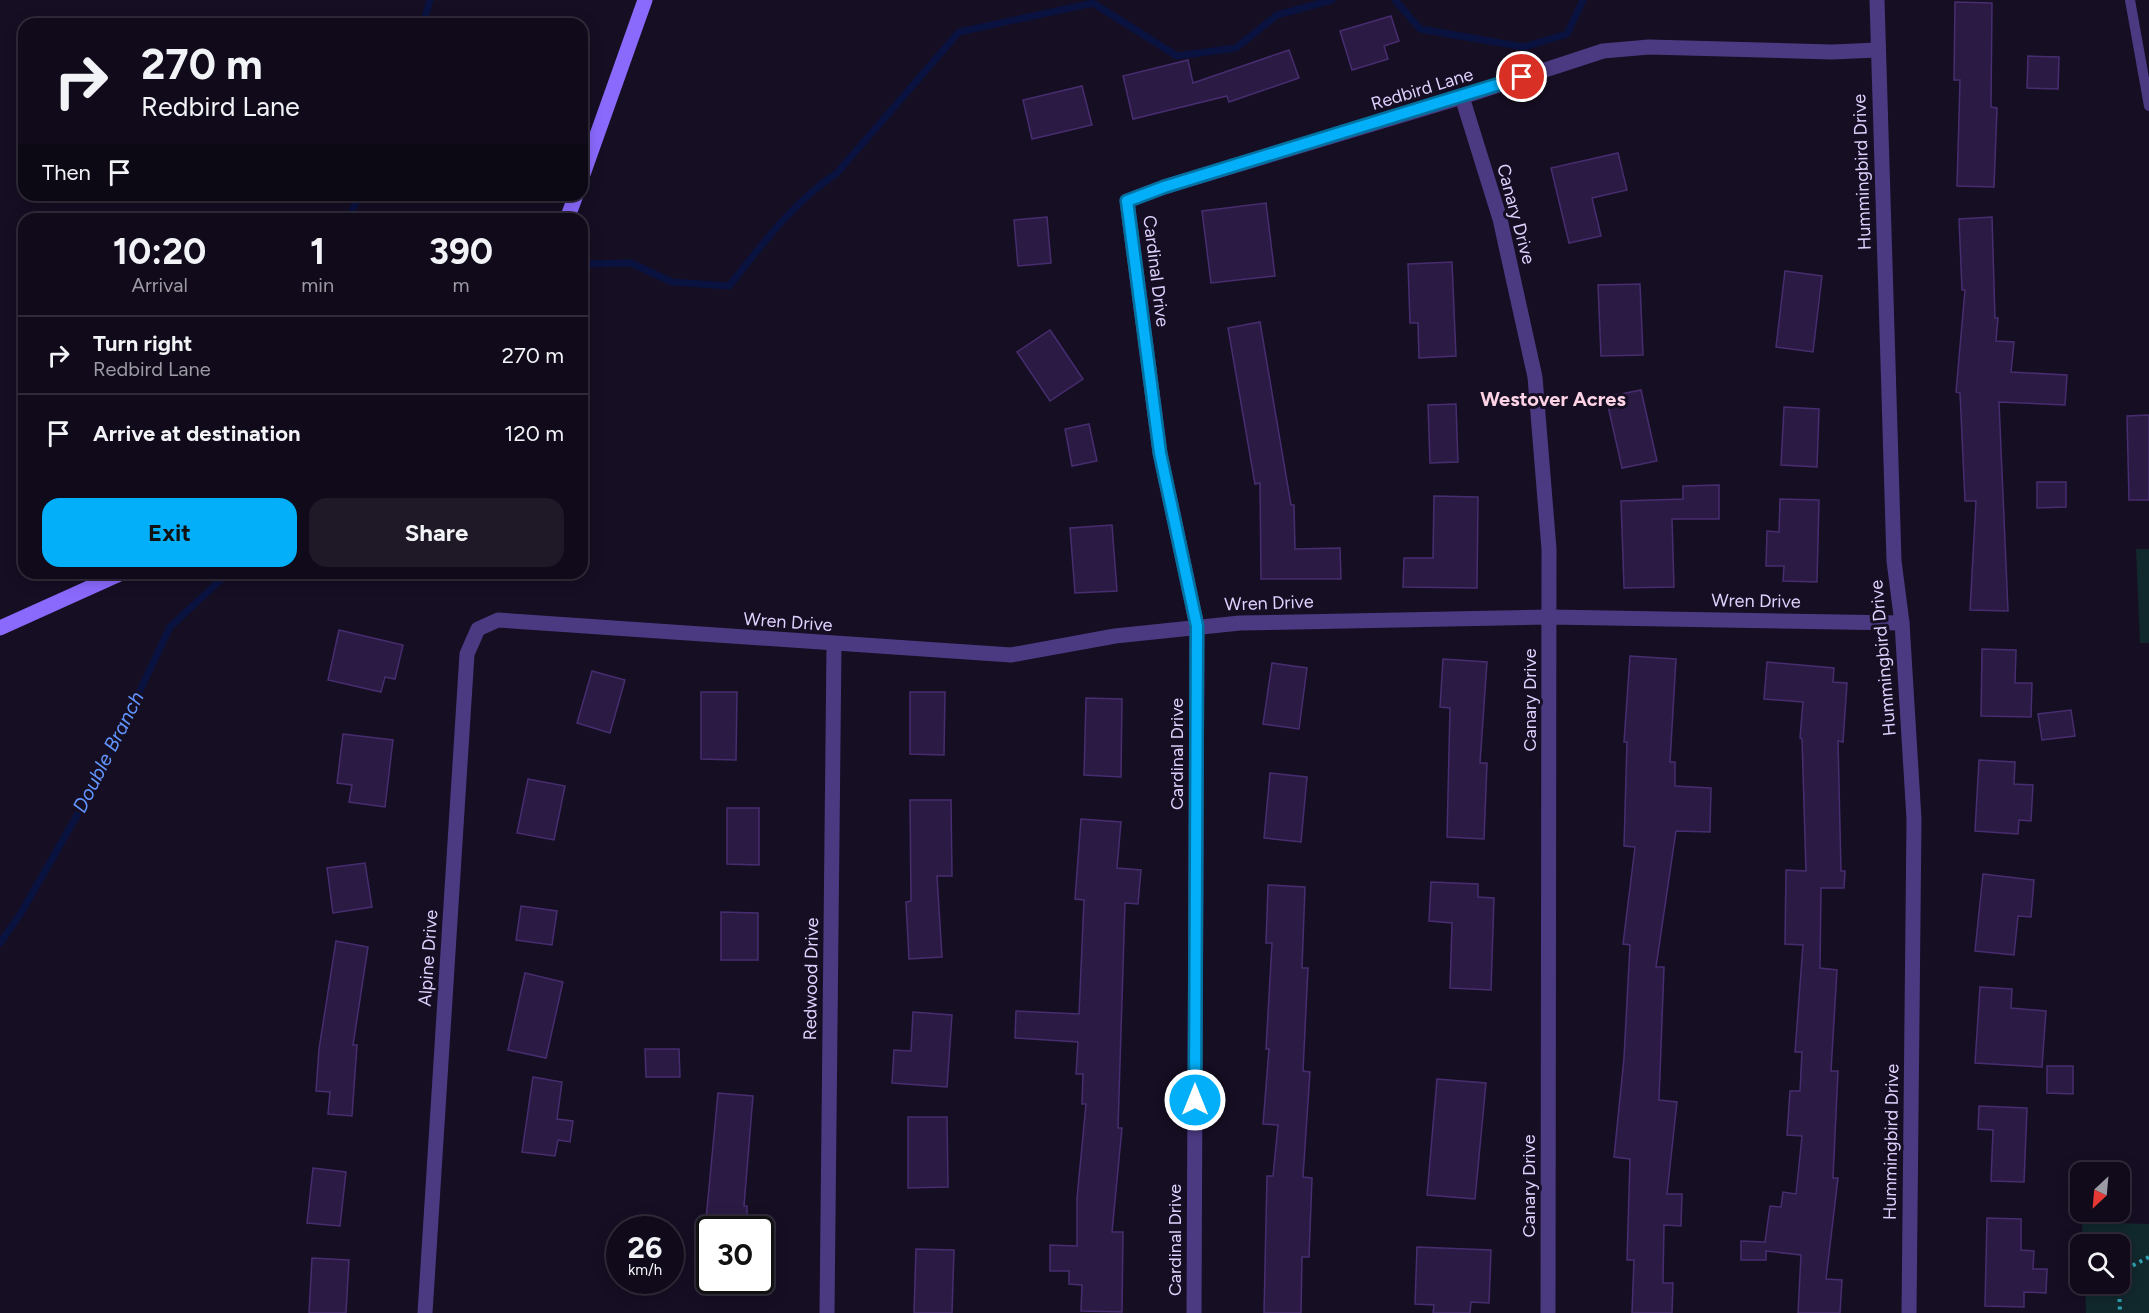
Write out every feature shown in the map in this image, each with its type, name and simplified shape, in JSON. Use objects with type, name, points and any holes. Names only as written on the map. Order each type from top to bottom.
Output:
[{"type":"street","points":[[588,160],[645,0]]},
{"type":"street","name":"Hummingbird Drive","points":[[1877,0],[1894,561],[1902,623],[1914,819],[1909,1313]]},
{"type":"street","name":"Redbird Lane","points":[[1127,201],[1164,187],[1462,97],[1603,51],[1649,47],[1832,52],[1877,50]]},
{"type":"street","name":"Canary Drive","points":[[1462,97],[1500,219],[1535,376],[1549,549],[1548,1313]]},
{"type":"street","name":"Cardinal Drive","points":[[1127,201],[1160,453],[1197,626],[1194,1313]]},
{"type":"street","points":[[0,628],[109,579]]},
{"type":"street","name":"Wren Drive","points":[[498,620],[834,645],[1011,655],[1115,636],[1197,626],[1549,617],[1902,623]]},
{"type":"street","name":"Alpine Drive","points":[[425,1313],[467,654],[478,628],[498,620]]},
{"type":"street","name":"Redwood Drive","points":[[827,1313],[834,645]]},
{"type":"lane","points":[[2130,0],[2149,106]]},
{"type":"path","points":[[2130,1267],[2149,1257]]},
{"type":"path","points":[[2119,1294],[2120,1313]]},
{"type":"green space","points":[[2136,549],[2149,549],[2149,643],[2140,643]]},
{"type":"green space","points":[[2082,1222],[2149,1224],[2149,1313],[2086,1313],[2085,1294],[2130,1294],[2130,1234],[2083,1234]]},
{"type":"building","points":[[1955,2],[1992,3],[1991,107],[1997,108],[1994,187],[1957,186],[1960,80],[1954,80]]},
{"type":"building","points":[[1391,16],[1399,41],[1384,46],[1388,59],[1352,70],[1340,31]]},
{"type":"building","points":[[1289,50],[1299,78],[1229,102],[1227,96],[1133,119],[1123,76],[1188,60],[1193,83]]},
{"type":"building","points":[[2028,56],[2059,57],[2058,89],[2027,88]]},
{"type":"building","points":[[1082,86],[1092,125],[1032,139],[1023,100]]},
{"type":"building","points":[[1618,153],[1627,190],[1592,198],[1601,236],[1569,243],[1551,168]]},
{"type":"building","points":[[1266,203],[1275,276],[1211,283],[1202,211]]},
{"type":"building","points":[[1047,217],[1051,263],[1018,266],[1014,220]]},
{"type":"building","points":[[1992,217],[1995,318],[1998,318],[1996,341],[2014,342],[2011,372],[2067,375],[2065,405],[1999,402],[2008,611],[1970,610],[1976,501],[1965,501],[1960,393],[1956,392],[1965,290],[1962,290],[1959,219]]},
{"type":"building","points":[[1452,262],[1456,356],[1419,358],[1418,323],[1410,323],[1408,264]]},
{"type":"building","points":[[1785,271],[1822,276],[1813,352],[1776,347]]},
{"type":"building","points":[[1640,284],[1643,355],[1601,356],[1598,285]]},
{"type":"building","points":[[1260,322],[1291,505],[1294,505],[1295,549],[1340,548],[1341,579],[1261,579],[1260,483],[1255,484],[1228,328]]},
{"type":"building","points":[[1050,330],[1083,379],[1050,401],[1017,352]]},
{"type":"building","points":[[1641,390],[1657,461],[1622,468],[1606,397]]},
{"type":"building","points":[[1456,404],[1458,462],[1430,463],[1428,405]]},
{"type":"building","points":[[1784,407],[1819,409],[1817,467],[1781,465]]},
{"type":"building","points":[[2149,415],[2149,500],[2129,500],[2127,416]]},
{"type":"building","points":[[1089,424],[1097,461],[1072,466],[1065,429]]},
{"type":"building","points":[[2037,482],[2066,482],[2066,507],[2037,508]]},
{"type":"building","points":[[1719,485],[1719,519],[1672,519],[1674,587],[1624,588],[1621,501],[1683,499],[1683,486]]},
{"type":"building","points":[[1434,496],[1478,497],[1477,588],[1403,587],[1404,558],[1433,558]]},
{"type":"building","points":[[1780,499],[1819,500],[1817,582],[1783,581],[1784,566],[1766,566],[1767,531],[1779,532]]},
{"type":"building","points":[[1112,525],[1117,591],[1075,593],[1070,528]]},
{"type":"building","points":[[339,630],[403,645],[395,679],[385,677],[381,692],[328,680]]},
{"type":"building","points":[[1982,649],[2016,650],[2015,683],[2032,683],[2031,717],[1981,716]]},
{"type":"building","points":[[1630,656],[1676,659],[1670,762],[1675,762],[1675,786],[1711,788],[1710,832],[1676,831],[1656,967],[1664,967],[1659,1100],[1677,1102],[1667,1194],[1682,1194],[1681,1226],[1664,1225],[1663,1283],[1673,1283],[1672,1313],[1632,1313],[1634,1260],[1627,1260],[1630,1159],[1614,1157],[1624,1058],[1630,945],[1623,944],[1635,847],[1624,846],[1627,742],[1624,742]]},
{"type":"building","points":[[1443,659],[1487,662],[1480,763],[1487,763],[1484,839],[1447,837],[1450,708],[1440,707]]},
{"type":"building","points":[[1767,662],[1834,668],[1833,682],[1847,683],[1843,742],[1838,741],[1841,871],[1845,871],[1844,888],[1821,888],[1820,968],[1837,970],[1831,1071],[1838,1071],[1833,1178],[1838,1178],[1826,1279],[1842,1280],[1840,1313],[1798,1313],[1801,1255],[1766,1251],[1766,1260],[1741,1260],[1741,1241],[1765,1242],[1770,1206],[1781,1207],[1783,1192],[1796,1194],[1802,1136],[1787,1135],[1790,1091],[1800,1091],[1802,1052],[1795,1052],[1803,945],[1785,944],[1786,870],[1806,871],[1802,739],[1800,738],[1803,702],[1764,699]]},
{"type":"building","points":[[1272,663],[1307,668],[1299,729],[1263,724]]},
{"type":"building","points":[[592,671],[625,680],[610,733],[577,723]]},
{"type":"building","points":[[701,692],[737,692],[736,760],[701,759]]},
{"type":"building","points":[[910,692],[945,692],[944,755],[910,754]]},
{"type":"building","points":[[1086,698],[1122,699],[1121,777],[1084,775]]},
{"type":"building","points":[[2071,710],[2075,736],[2042,740],[2038,714]]},
{"type":"building","points":[[343,734],[393,740],[385,807],[349,802],[352,785],[337,783]]},
{"type":"building","points":[[1979,760],[2015,762],[2014,784],[2033,785],[2031,821],[2019,820],[2018,834],[1975,831]]},
{"type":"building","points":[[1270,773],[1307,777],[1301,842],[1264,838]]},
{"type":"building","points":[[528,779],[565,786],[554,840],[517,833]]},
{"type":"building","points":[[910,800],[951,800],[952,876],[937,876],[942,957],[909,959],[906,902],[911,901]]},
{"type":"building","points":[[727,808],[759,808],[759,865],[727,864]]},
{"type":"building","points":[[1081,819],[1121,822],[1117,868],[1141,870],[1138,904],[1125,903],[1118,1128],[1122,1128],[1112,1232],[1123,1232],[1122,1312],[1081,1311],[1082,1285],[1069,1284],[1069,1271],[1050,1271],[1050,1245],[1077,1246],[1077,1198],[1086,1104],[1082,1104],[1083,1074],[1076,1074],[1078,1042],[1015,1038],[1016,1011],[1079,1014],[1084,900],[1075,899]]},
{"type":"building","points":[[365,863],[372,907],[333,913],[327,868]]},
{"type":"building","points":[[1983,874],[2034,880],[2031,917],[2018,916],[2014,955],[1975,951]]},
{"type":"building","points":[[1431,882],[1478,884],[1478,897],[1494,898],[1491,990],[1450,988],[1452,923],[1429,921]]},
{"type":"building","points":[[1268,885],[1305,887],[1302,968],[1308,968],[1303,1071],[1310,1072],[1303,1177],[1312,1178],[1309,1257],[1302,1257],[1301,1313],[1264,1313],[1267,1176],[1273,1176],[1278,1125],[1263,1124],[1269,1049],[1266,1049],[1272,943],[1266,943]]},
{"type":"building","points":[[521,906],[557,911],[552,945],[516,940]]},
{"type":"building","points":[[721,912],[758,913],[758,960],[721,960]]},
{"type":"building","points":[[336,941],[368,947],[353,1045],[357,1045],[352,1116],[328,1114],[330,1092],[316,1091],[319,1049]]},
{"type":"building","points":[[525,973],[563,982],[546,1058],[508,1050]]},
{"type":"building","points":[[1980,987],[2012,989],[2011,1008],[2046,1011],[2042,1067],[1975,1063]]},
{"type":"building","points":[[913,1012],[952,1015],[947,1087],[892,1083],[894,1050],[911,1051]]},
{"type":"building","points":[[645,1049],[679,1049],[680,1077],[646,1077]]},
{"type":"building","points":[[2047,1066],[2073,1066],[2073,1094],[2047,1093]]},
{"type":"building","points":[[533,1077],[562,1082],[557,1119],[573,1121],[570,1142],[558,1140],[555,1156],[522,1152]]},
{"type":"building","points":[[1437,1079],[1486,1083],[1475,1199],[1427,1195]]},
{"type":"building","points":[[718,1093],[753,1096],[744,1206],[747,1206],[747,1216],[706,1216]]},
{"type":"building","points":[[1979,1106],[2027,1108],[2024,1182],[1991,1181],[1993,1130],[1978,1129]]},
{"type":"building","points":[[908,1117],[947,1117],[948,1187],[908,1188]]},
{"type":"building","points":[[313,1168],[346,1172],[340,1226],[307,1223]]},
{"type":"building","points":[[1987,1218],[2021,1219],[2021,1250],[2034,1251],[2033,1269],[2047,1269],[2046,1293],[2024,1292],[2024,1307],[1985,1306]]},
{"type":"building","points":[[1417,1247],[1491,1250],[1489,1303],[1471,1302],[1470,1313],[1433,1313],[1434,1305],[1415,1304]]},
{"type":"building","points":[[916,1249],[954,1250],[952,1313],[914,1313]]},
{"type":"building","points":[[312,1258],[349,1260],[346,1313],[309,1313]]},
{"type":"waterway","name":"Double Branch","points":[[425,18],[430,0]]},
{"type":"waterway","points":[[588,264],[631,263],[672,282],[729,286],[792,211],[837,173],[959,32],[1093,3],[1177,56],[1236,48],[1277,15],[1332,0]]},
{"type":"waterway","points":[[1395,0],[1420,29],[1524,47],[1567,34],[1583,0]]},
{"type":"waterway","name":"Double Branch","points":[[352,213],[356,201]]},
{"type":"waterway","name":"Double Branch","points":[[0,943],[21,913],[99,777],[170,627],[222,579]]},
{"type":"district","name":"Westover Acres","points":[[1553,399]]},
{"type":"route","points":[[1195,1100],[1197,626],[1160,453],[1127,201],[1164,187],[1522,77]]}]
